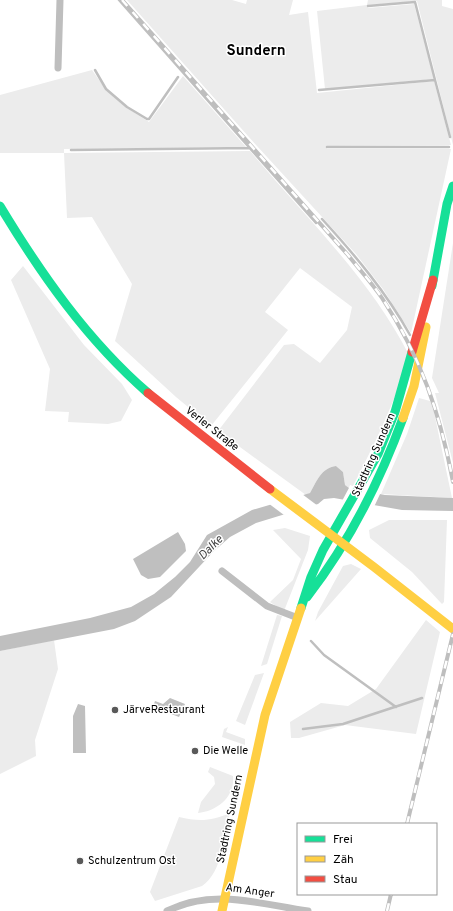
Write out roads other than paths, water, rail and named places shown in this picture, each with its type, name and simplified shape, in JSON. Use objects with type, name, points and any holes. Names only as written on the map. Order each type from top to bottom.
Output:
[{"type":"main road","name":"Stadtring Sundern","points":[[304,602],[320,582],[364,506],[389,455],[409,402],[424,346],[433,280],[447,204],[453,186]]},
{"type":"main road","name":"Verler Straße","points":[[0,206],[44,277],[78,320],[137,383],[182,422],[343,542],[453,629]]},
{"type":"main road","name":"Stadtring Sundern","points":[[222,911],[263,721],[304,602],[311,577],[323,550],[333,535],[378,454],[395,412],[433,280]]},
{"type":"street","points":[[58,68],[60,0]]},
{"type":"street","points":[[222,571],[267,606],[298,618]]},
{"type":"street","name":"Am Anger","points":[[167,911],[178,906],[200,900],[225,898],[308,911]]},
{"type":"water","name":"Dalke","points":[[336,466],[343,472],[345,485],[349,488],[385,495],[453,498],[453,511],[402,510],[334,498],[324,499],[318,504],[256,523],[230,537],[213,552],[171,597],[135,621],[114,629],[0,651],[0,636],[90,618],[131,607],[154,594],[175,577],[190,562],[207,535],[252,510],[310,493],[323,472]]},
{"type":"water","points":[[178,532],[185,544],[186,551],[160,577],[148,579],[141,575],[133,559]]},
{"type":"water","points":[[170,698],[185,704],[179,717],[153,707],[155,701],[163,704]]},
{"type":"water","points":[[78,704],[85,706],[86,753],[73,753],[73,716]]},
{"type":"waterway","points":[[119,0],[316,223]]},
{"type":"waterway","points":[[368,6],[415,2],[435,80]]},
{"type":"waterway","points":[[95,70],[106,89],[127,107],[147,119],[149,119],[178,77]]},
{"type":"waterway","points":[[319,90],[435,80],[450,137]]},
{"type":"waterway","points":[[327,147],[449,147]]},
{"type":"waterway","points":[[71,150],[250,148]]},
{"type":"waterway","points":[[322,219],[369,274],[391,304],[410,335]]},
{"type":"waterway","points":[[311,641],[324,655],[396,707]]},
{"type":"waterway","points":[[303,729],[343,724],[422,698]]},
{"type":"railway","points":[[122,0],[348,255],[382,298],[408,342],[427,386],[442,432],[453,482]]},
{"type":"railway","points":[[407,823],[453,634]]},
{"type":"railway","points":[[387,911],[391,895]]},
{"type":"place","name":"JärveRestaurant","points":[[115,710]]},
{"type":"place","name":"Die Welle","points":[[195,751]]},
{"type":"place","name":"Schulzentrum Ost","points":[[80,861]]},
{"type":"district","name":"Sundern","points":[[256,51]]}]
